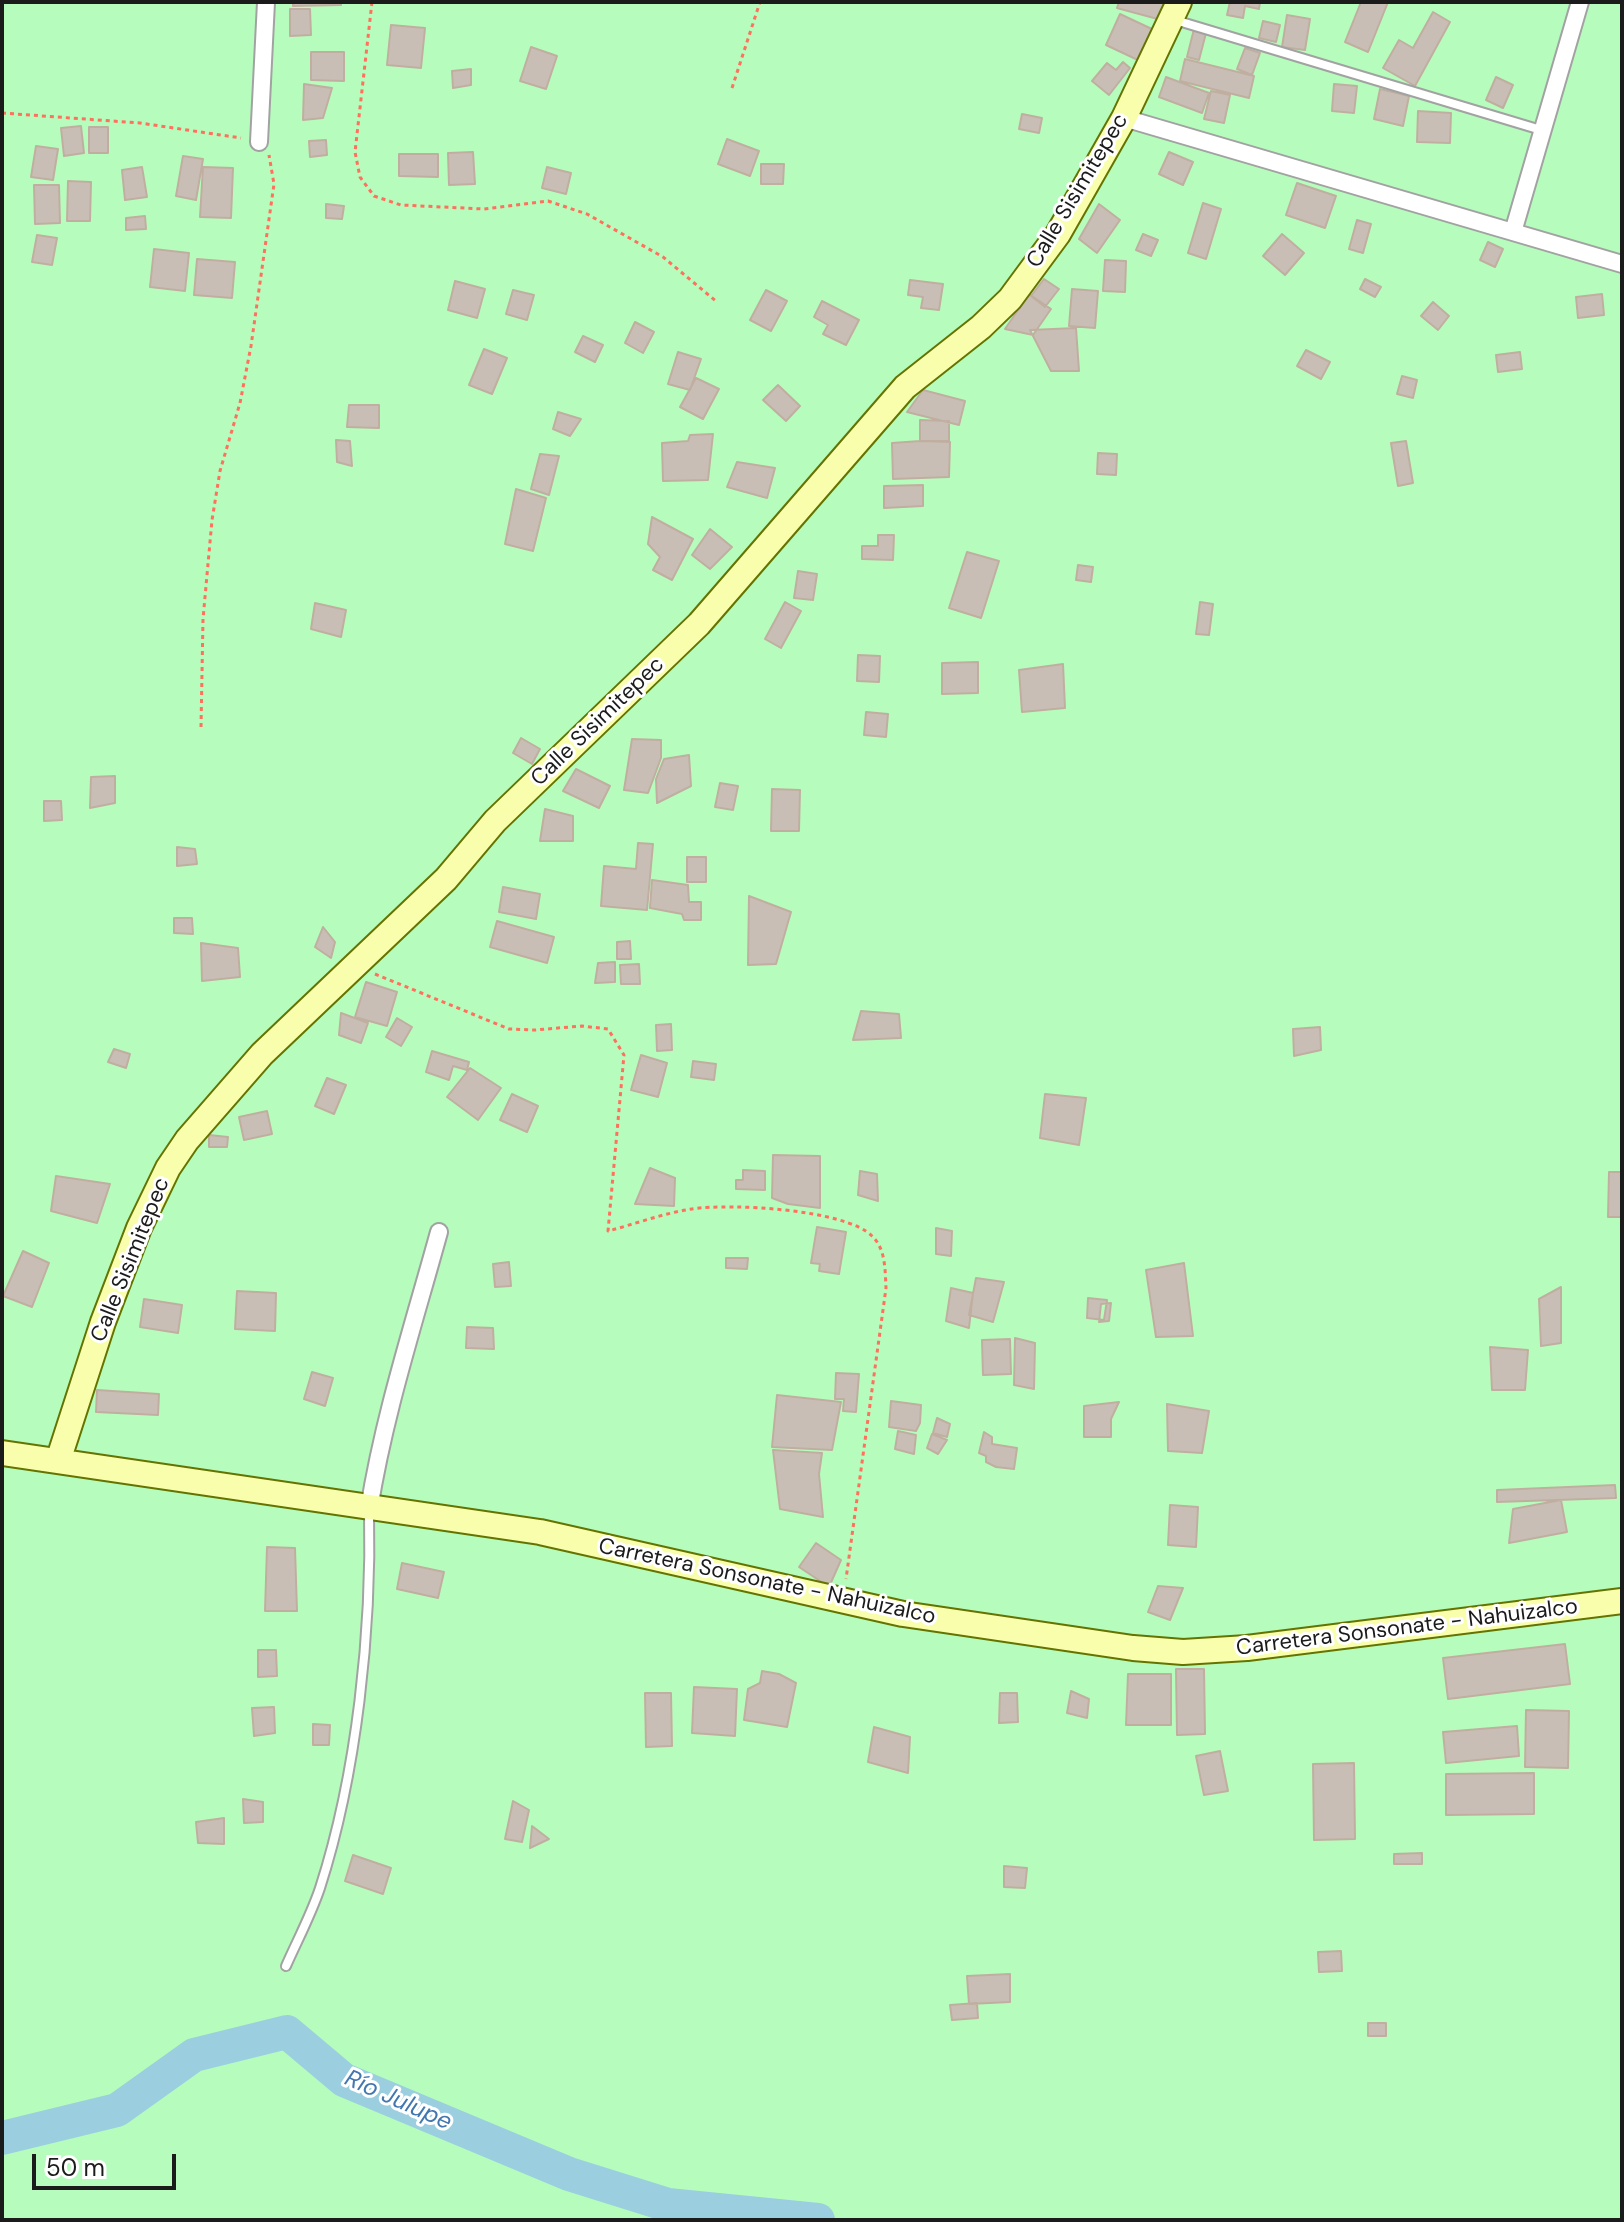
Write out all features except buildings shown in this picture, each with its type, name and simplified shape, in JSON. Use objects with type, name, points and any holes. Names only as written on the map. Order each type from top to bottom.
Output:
[{"type":"street","points":[[259,142],[266,2]]},
{"type":"street","points":[[1513,232],[1580,2]]},
{"type":"street","name":"Calle Sisimitepec","points":[[58,1461],[103,1322],[139,1228],[168,1168],[187,1140],[242,1075],[352,965],[446,879],[495,821],[699,624],[905,387],[981,327],[1010,299],[1058,234],[1124,118],[1175,10]]},
{"type":"street","points":[[1124,118],[1622,264]]},
{"type":"street","points":[[369,1509],[393,1398],[439,1232]]},
{"type":"street","name":"Carretera Sonsonate - Nahuizalco","points":[[2,1453],[540,1532],[843,1602],[1063,1639],[1183,1652],[1247,1648],[1622,1601]]},
{"type":"lane","points":[[1175,10],[1541,130]]},
{"type":"lane","points":[[286,1966],[319,1890],[337,1823],[352,1744],[364,1650],[370,1555],[369,1509]]},
{"type":"path","points":[[372,2],[355,152],[360,177],[374,196],[401,205],[484,209],[548,201],[587,214],[663,257],[717,302]]},
{"type":"path","points":[[732,88],[760,2]]},
{"type":"path","points":[[2,113],[140,123],[223,134],[259,142],[270,157],[274,184],[251,346],[240,403],[220,471],[212,520],[203,619],[201,727]]},
{"type":"path","points":[[352,965],[509,1029],[582,1026],[608,1029],[624,1055],[608,1231],[692,1209],[749,1207],[848,1222],[873,1236],[884,1258],[886,1288],[843,1602]]},
{"type":"green space","points":[[2,2],[1622,2],[1622,2220],[2,2220]]},
{"type":"waterway","name":"Río Julupe","points":[[2,2138],[117,2110],[194,2055],[287,2032],[344,2080],[569,2174],[668,2205],[818,2220]]}]
